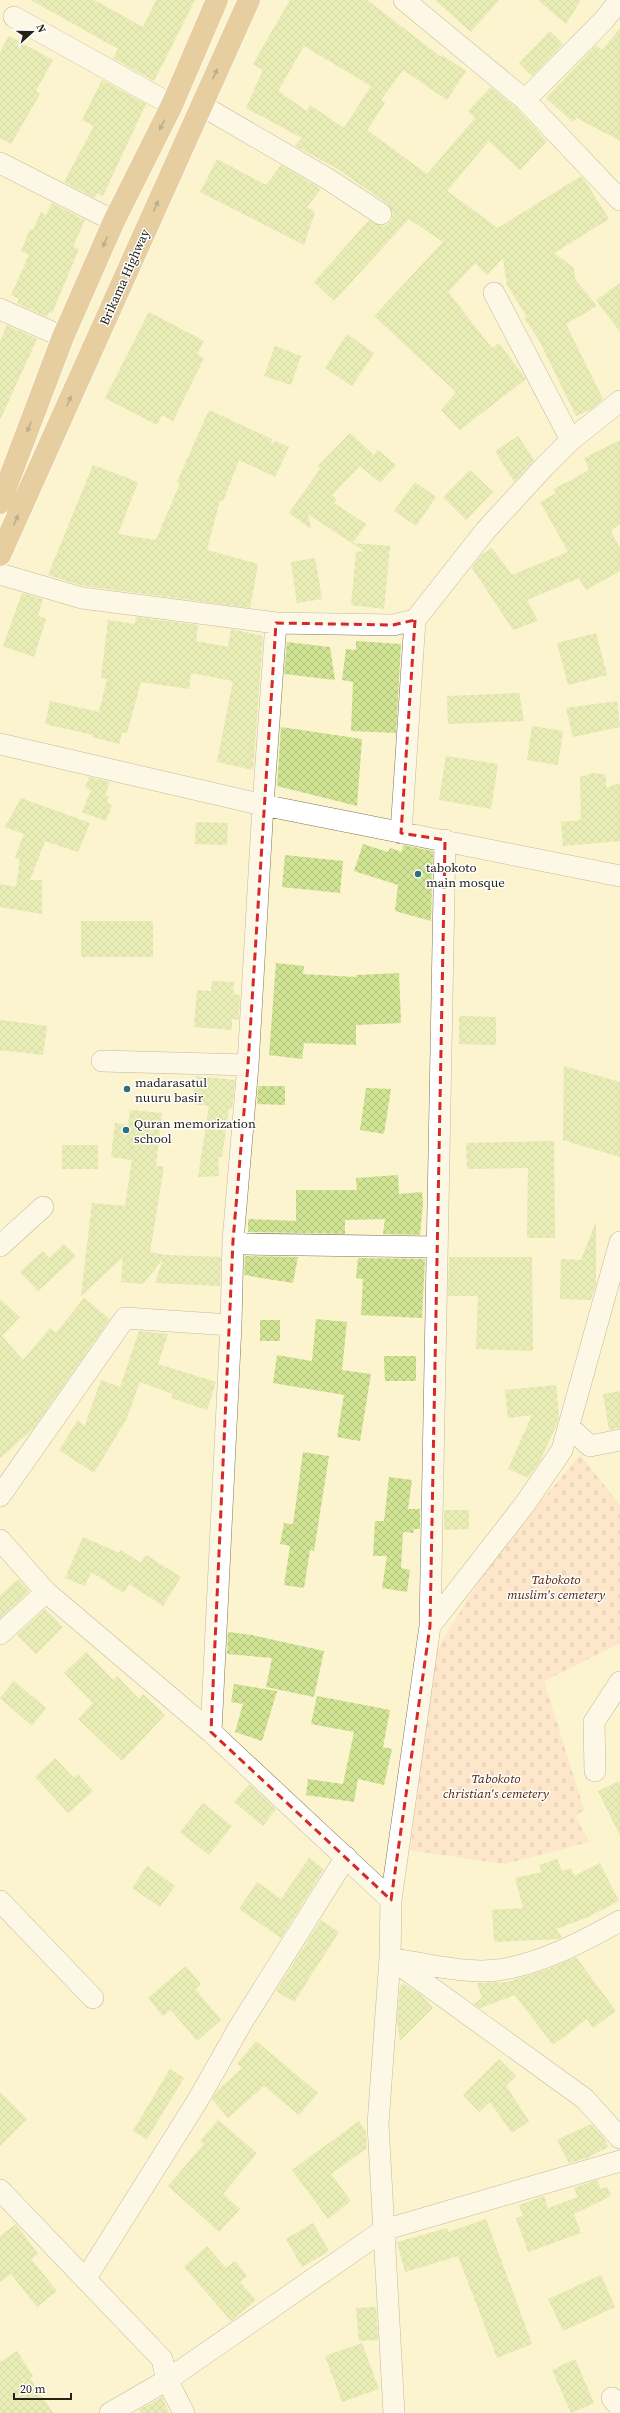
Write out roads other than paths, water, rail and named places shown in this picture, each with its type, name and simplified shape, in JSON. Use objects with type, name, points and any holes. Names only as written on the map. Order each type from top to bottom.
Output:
[{"type":"highway","points":[[0,503],[63,338],[114,221],[172,105],[217,0]]},
{"type":"highway","name":"Brikama Highway","points":[[0,555],[249,0]]},
{"type":"street","points":[[404,0],[525,100],[620,200]]},
{"type":"street","points":[[525,100],[604,20],[620,0]]},
{"type":"street","points":[[14,17],[172,105]]},
{"type":"street","points":[[201,105],[328,178],[381,214]]},
{"type":"street","points":[[0,163],[114,221]]},
{"type":"street","points":[[494,293],[571,440]]},
{"type":"street","points":[[0,309],[63,338]]},
{"type":"street","points":[[401,833],[415,620],[486,530],[544,467],[571,440],[620,401]]},
{"type":"street","points":[[0,574],[82,598],[276,623],[393,625],[415,620]]},
{"type":"street","points":[[211,1732],[231,1325],[233,1241],[248,1065],[263,805],[276,623]]},
{"type":"street","points":[[0,744],[263,805],[620,876]]},
{"type":"street","points":[[394,2413],[378,2124],[390,1958],[391,1900],[430,1626],[436,1248],[445,840]]},
{"type":"street","points":[[102,1061],[248,1065]]},
{"type":"street","points":[[0,1246],[43,1207]]},
{"type":"street","points":[[233,1241],[246,1244],[436,1248]]},
{"type":"street","points":[[430,1626],[525,1504],[562,1450],[620,1242]]},
{"type":"street","points":[[0,1496],[125,1318],[231,1325]]},
{"type":"street","points":[[568,1427],[590,1446]]},
{"type":"street","points":[[555,1460],[590,1446],[620,1440]]},
{"type":"street","points":[[0,1540],[46,1592],[211,1732],[391,1900]]},
{"type":"street","points":[[0,1634],[46,1592]]},
{"type":"street","points":[[595,1771],[594,1722],[620,1682]]},
{"type":"street","points":[[86,2278],[198,2100],[241,2024],[346,1857]]},
{"type":"street","points":[[0,1901],[93,1998]]},
{"type":"street","points":[[390,1958],[453,1968],[498,1970],[540,1960],[593,1936],[620,1921]]},
{"type":"street","points":[[390,1958],[585,2099],[620,2138]]},
{"type":"street","points":[[110,2413],[168,2380],[384,2230],[620,2161]]},
{"type":"street","points":[[0,2190],[162,2359],[168,2380],[184,2413]]},
{"type":"place","name":"tabokoto main mosque","points":[[418,874]]},
{"type":"place","name":"madarasatul nuuru basir","points":[[127,1089]]},
{"type":"place","name":"Quran memorization school","points":[[126,1130]]},
{"type":"park label","name":"Tabokoto muslim's cemetery","points":[[556,1586]]},
{"type":"park label","name":"Tabokoto christian's cemetery","points":[[496,1786]]}]
